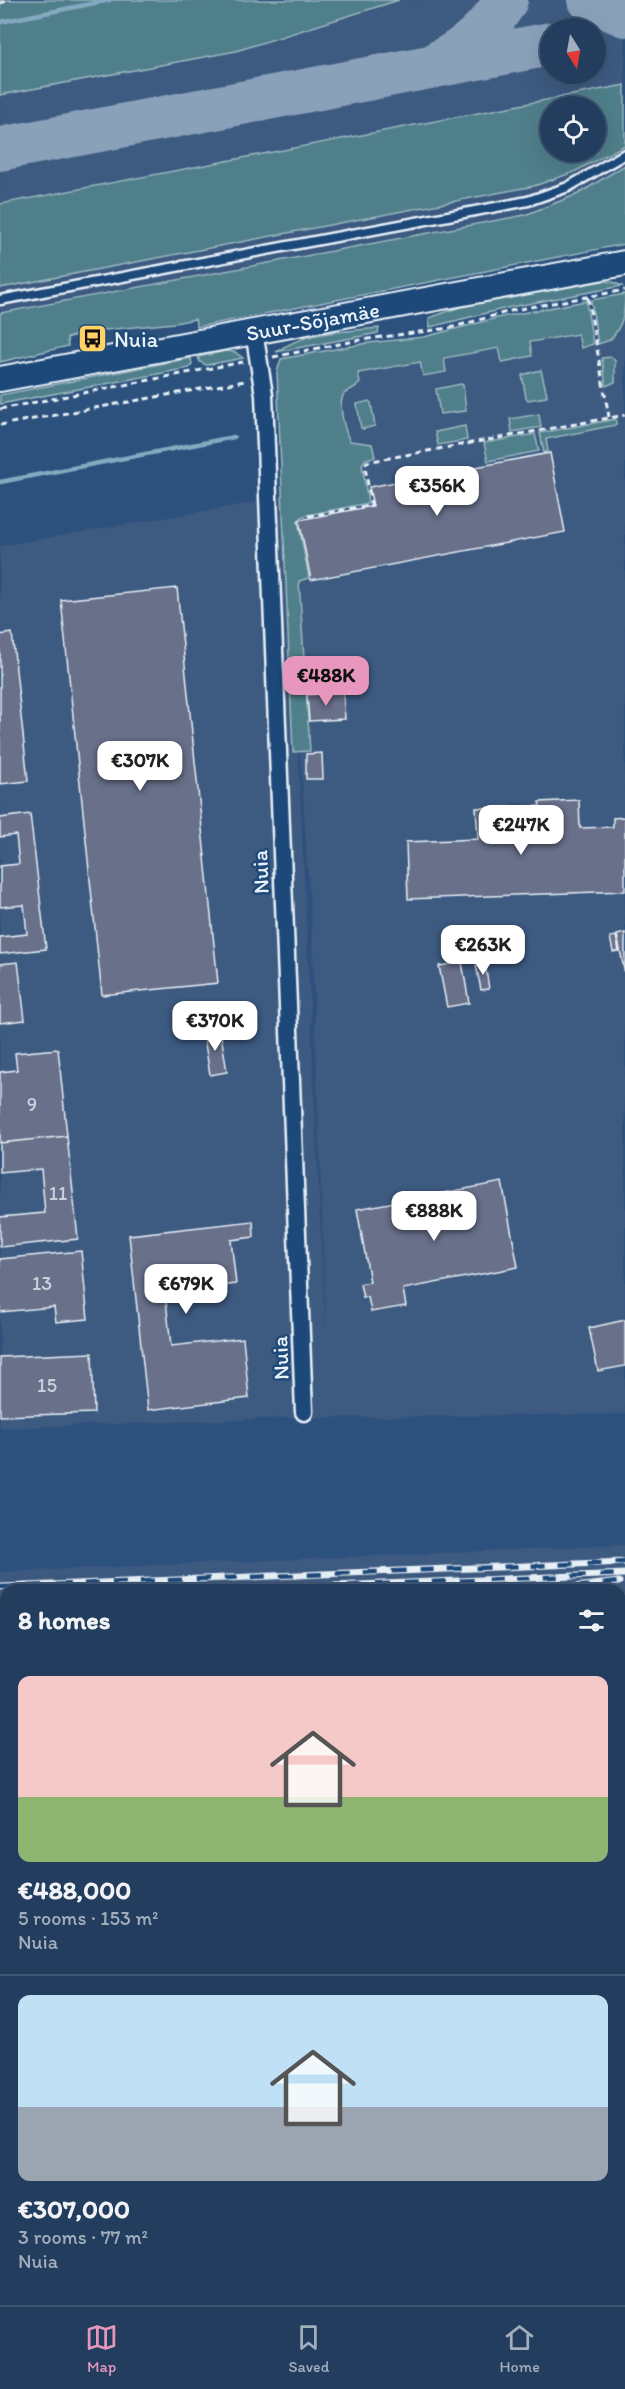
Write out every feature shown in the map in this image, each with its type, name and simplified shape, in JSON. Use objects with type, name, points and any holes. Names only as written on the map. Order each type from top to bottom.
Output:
[{"type":"main road","name":"Suur-Sõjamäe","points":[[0,379],[625,263]]},
{"type":"street","name":"Nuia","points":[[254,331],[262,378],[304,1412]]},
{"type":"lane","points":[[0,300],[528,201],[568,187],[625,154]]},
{"type":"path","points":[[0,3],[11,0]]},
{"type":"path","points":[[0,409],[360,340],[450,328],[514,310],[625,290]]},
{"type":"path","points":[[588,297],[609,418]]},
{"type":"path","points":[[0,424],[262,378]]},
{"type":"path","points":[[308,516],[371,504],[365,466],[368,462],[625,415]]},
{"type":"shaded area","points":[[0,0],[625,0],[625,196],[0,313]]},
{"type":"shaded area","points":[[625,302],[625,1414],[288,1418],[0,1428],[0,546],[286,497],[286,362]],"holes":[[[293,640],[312,937],[326,1324]]]},
{"type":"shaded area","points":[[625,1545],[625,1584],[0,1584],[0,1572]]},
{"type":"green space","points":[[0,0],[399,0],[236,51],[0,95]]},
{"type":"green space","points":[[625,85],[625,145],[606,155],[606,96],[567,96]]},
{"type":"green space","points":[[540,101],[540,162],[593,162],[574,172],[534,186],[0,288],[0,204]]},
{"type":"green space","points":[[625,165],[625,244],[197,327],[195,319],[105,330],[97,328],[67,338],[68,346],[0,362],[0,313],[525,215],[578,194]]},
{"type":"green space","points":[[603,281],[622,286],[511,307],[430,327],[429,318],[460,307]]},
{"type":"green space","points":[[625,294],[624,313],[618,329],[610,340],[598,344],[591,300]]},
{"type":"green space","points":[[586,301],[593,344],[581,348],[578,334],[530,342],[532,356],[502,362],[499,348],[444,358],[446,372],[423,376],[420,362],[358,373],[360,383],[344,394],[341,404],[344,425],[350,441],[372,444],[375,457],[366,459],[362,464],[368,503],[303,516],[298,521],[309,578],[299,581],[310,751],[293,752],[277,372],[281,359],[368,343],[424,337],[501,317]]},
{"type":"green space","points":[[379,328],[378,333],[276,352],[313,336]]},
{"type":"green space","points":[[226,351],[235,352],[243,358],[206,365],[200,362],[198,357]]},
{"type":"green space","points":[[612,357],[615,361],[615,382],[606,386],[602,358]]},
{"type":"green space","points":[[191,358],[192,365],[189,368],[0,404],[0,395]]},
{"type":"green space","points":[[541,370],[547,395],[528,400],[522,375]]},
{"type":"green space","points":[[461,384],[466,411],[440,414],[436,389]]},
{"type":"green space","points":[[369,401],[375,426],[363,429],[357,404]]},
{"type":"green space","points":[[539,414],[541,427],[512,432],[510,419]]},
{"type":"green space","points":[[616,419],[616,425],[546,439],[548,451],[544,453],[540,433]]},
{"type":"green space","points":[[465,426],[467,440],[438,445],[435,432]]},
{"type":"green space","points":[[535,434],[539,451],[488,461],[484,443]]},
{"type":"building","points":[[550,453],[565,532],[311,580],[299,520],[373,506],[369,487]]},
{"type":"building","points":[[177,588],[218,983],[102,995],[61,600]]},
{"type":"building","points":[[12,633],[28,781],[0,784],[0,635]]},
{"type":"building","points":[[343,692],[345,719],[309,721],[307,695]]},
{"type":"building","points":[[322,753],[323,779],[306,779],[306,754]]},
{"type":"building","points":[[579,800],[580,828],[613,827],[613,818],[625,817],[625,891],[408,899],[406,842],[478,839],[476,808],[540,806],[539,802]]},
{"type":"building","points":[[30,814],[46,949],[0,954],[0,937],[27,934],[24,905],[0,907],[0,866],[19,864],[16,835],[0,837],[0,818]]},
{"type":"building","points":[[625,933],[625,974],[617,935]]},
{"type":"building","points":[[616,936],[619,951],[613,952],[610,937]]},
{"type":"building","points":[[18,962],[25,1020],[0,1023],[0,964]]},
{"type":"building","points":[[462,962],[469,1003],[447,1007],[439,966]]},
{"type":"building","points":[[485,963],[489,989],[481,990],[476,965]]},
{"type":"building","points":[[220,1028],[227,1072],[210,1075],[203,1031]]},
{"type":"building","points":[[58,1049],[67,1136],[0,1143],[0,1072],[17,1070],[15,1053]]},
{"type":"building","points":[[67,1136],[78,1239],[0,1247],[0,1217],[45,1213],[41,1169],[0,1173],[0,1143]]},
{"type":"building","points":[[502,1182],[518,1267],[403,1289],[406,1306],[371,1312],[368,1297],[363,1298],[360,1284],[370,1282],[357,1209]]},
{"type":"building","points":[[253,1221],[254,1237],[231,1240],[236,1284],[165,1292],[171,1346],[243,1338],[249,1398],[148,1410],[129,1235]]},
{"type":"building","points":[[81,1251],[88,1319],[56,1322],[54,1307],[0,1312],[0,1259]]},
{"type":"building","points":[[625,1320],[625,1366],[598,1371],[589,1328]]},
{"type":"building","points":[[92,1353],[94,1413],[0,1416],[0,1357]]},
{"type":"waterway","points":[[0,22],[110,0]]},
{"type":"waterway","points":[[0,482],[234,437]]},
{"type":"taxiway","points":[[441,61],[478,35],[506,0]]},
{"type":"taxiway","points":[[590,0],[625,15]]},
{"type":"taxiway","points":[[0,149],[540,46]]},
{"type":"railway","points":[[75,1584],[625,1562]]},
{"type":"railway","points":[[382,1584],[625,1574]]},
{"type":"railway","points":[[601,1584],[619,1582]]},
{"type":"place","name":"Nuia","points":[[93,339]]}]
